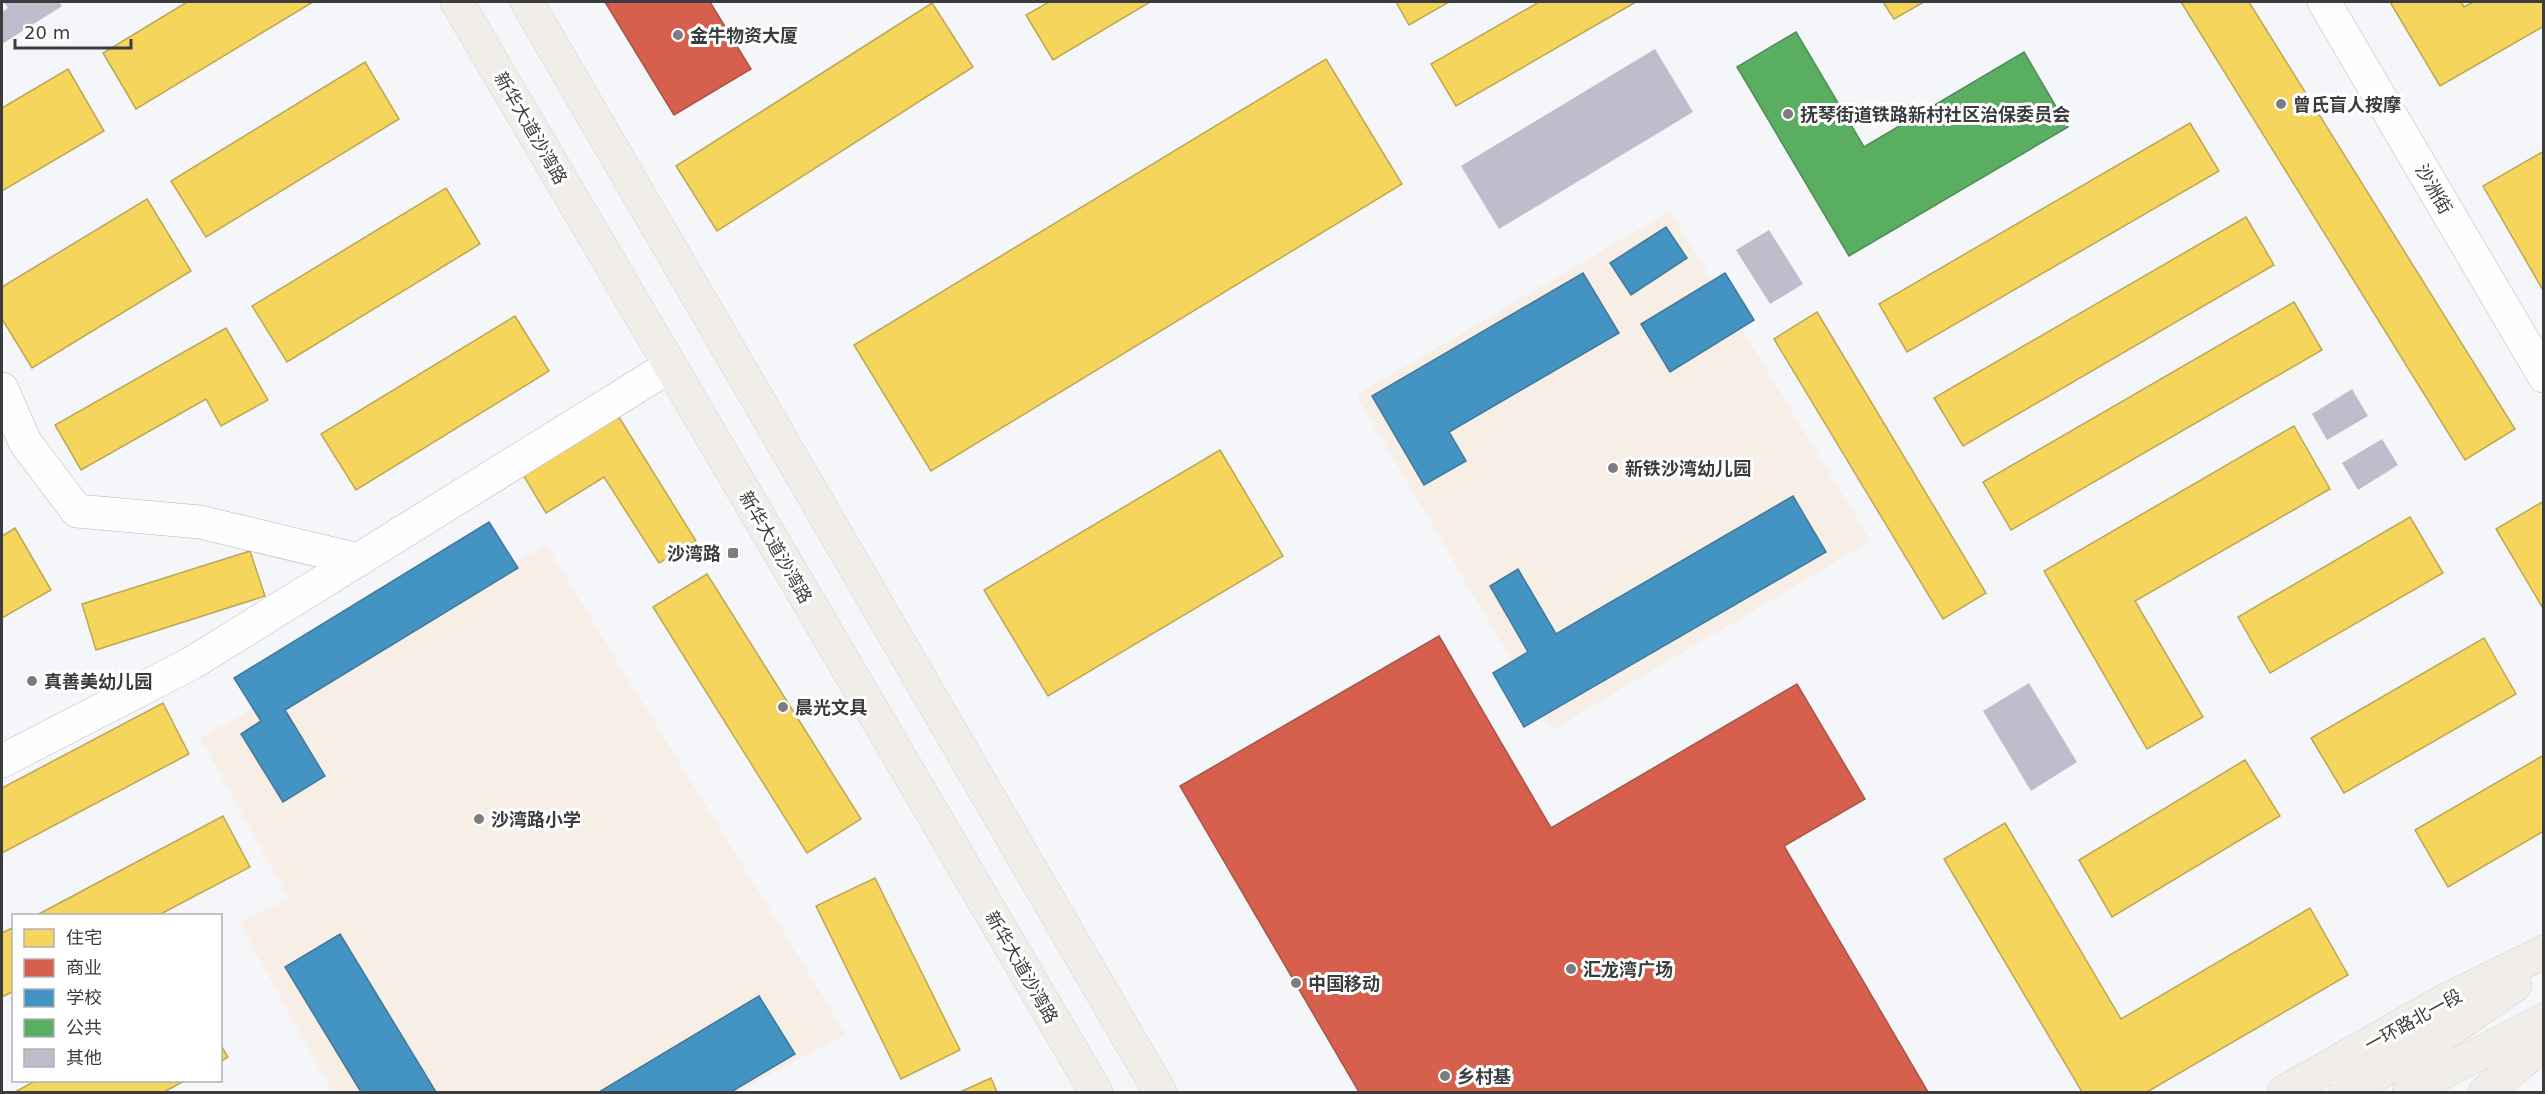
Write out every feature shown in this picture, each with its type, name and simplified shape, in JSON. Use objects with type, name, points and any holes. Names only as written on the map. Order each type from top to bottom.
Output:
[{"type":"main road","name":"新华大道沙湾路","points":[[458,2],[1096,1092]]},
{"type":"main road","points":[[527,2],[1160,1092]]},
{"type":"main road","name":"一环路北一段","points":[[2284,1092],[2444,1001],[2544,952]]},
{"type":"main road","points":[[2346,1092],[2437,1039],[2544,965]]},
{"type":"main road","points":[[2409,1092],[2544,1020]]},
{"type":"main road","points":[[2485,1092],[2544,1044]]},
{"type":"street","name":"沙洲街","points":[[2324,2],[2544,376]]},
{"type":"street","points":[[2,761],[192,663],[670,366]]},
{"type":"street","points":[[2,389],[25,442],[77,511],[200,522],[358,560]]},
{"type":"shaded area","name":"新铁沙湾幼儿园","points":[[1670,211],[1871,541],[1552,730],[1356,395]]},
{"type":"shaded area","name":"沙湾路小学","points":[[546,545],[846,1034],[738,1092],[332,1092],[239,922],[289,899],[200,738]]},
{"type":"building: 住宅","points":[[187,2],[313,2],[136,109],[103,53]]},
{"type":"building: 住宅","points":[[1049,2],[1150,2],[1053,60],[1026,15]]},
{"type":"building: 住宅","points":[[1396,2],[1449,2],[1409,25]]},
{"type":"building: 住宅","points":[[1539,2],[1636,2],[1456,106],[1431,64]]},
{"type":"building: 住宅","points":[[1883,2],[1924,2],[1894,19]]},
{"type":"building: 住宅","points":[[2181,2],[2249,2],[2515,429],[2465,460]]},
{"type":"building: 住宅","points":[[2390,2],[2461,2],[2464,7],[2473,2],[2544,2],[2544,26],[2440,86]]},
{"type":"building: 住宅","points":[[932,3],[973,67],[717,231],[676,166]]},
{"type":"building: 住宅","points":[[1326,59],[1402,184],[931,471],[854,345]]},
{"type":"building: 住宅","points":[[365,62],[399,119],[206,237],[171,181]]},
{"type":"building: 住宅","points":[[68,69],[104,131],[2,191],[2,108]]},
{"type":"building: 住宅","points":[[2190,123],[2219,171],[1907,352],[1879,304]]},
{"type":"building: 住宅","points":[[2544,151],[2544,292],[2483,186]]},
{"type":"building: 住宅","points":[[446,188],[480,244],[287,362],[252,306]]},
{"type":"building: 住宅","points":[[147,199],[191,271],[32,368],[2,319],[2,287]]},
{"type":"building: 住宅","points":[[2246,217],[2274,265],[1963,446],[1934,398]]},
{"type":"building: 住宅","points":[[2294,302],[2322,350],[2011,530],[1983,482]]},
{"type":"building: 住宅","points":[[1817,312],[1986,593],[1943,619],[1774,339]]},
{"type":"building: 住宅","points":[[515,316],[549,371],[356,490],[321,434]]},
{"type":"building: 住宅","points":[[226,328],[268,400],[221,426],[206,399],[81,470],[55,425]]},
{"type":"building: 住宅","points":[[617,414],[696,541],[659,563],[604,477],[546,513],[522,473]]},
{"type":"building: 住宅","points":[[2294,426],[2330,489],[2135,601],[2203,717],[2147,749],[2044,571]]},
{"type":"building: 住宅","points":[[1220,450],[1283,556],[1048,696],[984,590]]},
{"type":"building: 住宅","points":[[2544,501],[2544,610],[2496,529]]},
{"type":"building: 住宅","points":[[2410,517],[2443,573],[2270,673],[2238,617]]},
{"type":"building: 住宅","points":[[15,528],[51,590],[2,618],[2,536]]},
{"type":"building: 住宅","points":[[250,551],[265,596],[96,650],[82,604]]},
{"type":"building: 住宅","points":[[707,574],[861,819],[807,853],[653,607]]},
{"type":"building: 住宅","points":[[2484,638],[2516,694],[2344,793],[2311,738]]},
{"type":"building: 住宅","points":[[163,703],[189,754],[2,853],[2,788]]},
{"type":"building: 住宅","points":[[2544,755],[2544,831],[2448,887],[2415,830]]},
{"type":"building: 住宅","points":[[2245,760],[2280,816],[2112,917],[2079,860]]},
{"type":"building: 住宅","points":[[223,816],[250,867],[161,914],[39,914]]},
{"type":"building: 住宅","points":[[2005,823],[2121,1019],[2310,908],[2348,975],[2147,1092],[2082,1092],[1944,859]]},
{"type":"building: 住宅","points":[[875,878],[960,1050],[901,1079],[816,906]]},
{"type":"building: 住宅","points":[[12,928],[12,992],[2,997],[2,933]]},
{"type":"building: 住宅","points":[[222,1047],[228,1057],[222,1061]]},
{"type":"building: 住宅","points":[[991,1078],[997,1092],[960,1092]]},
{"type":"building: 住宅","points":[[33,1082],[182,1082],[164,1092],[15,1092]]},
{"type":"building: 商业","name":"金牛物资大厦","points":[[605,2],[710,2],[751,69],[674,115]]},
{"type":"building: 商业","name":"汇龙湾广场","points":[[1439,636],[1551,828],[1797,684],[1865,799],[1784,846],[1928,1092],[1359,1092],[1180,786]]},
{"type":"building: 学校","points":[[1666,227],[1687,258],[1631,295],[1610,263]]},
{"type":"building: 学校","points":[[1583,273],[1619,333],[1449,432],[1466,461],[1424,485],[1372,396]]},
{"type":"building: 学校","points":[[1725,273],[1754,320],[1670,372],[1641,324]]},
{"type":"building: 学校","points":[[1793,496],[1826,552],[1524,727],[1493,673],[1528,652],[1490,586],[1518,569],[1556,634]]},
{"type":"building: 学校","points":[[489,522],[518,568],[285,710],[325,776],[283,802],[241,734],[261,721],[234,678]]},
{"type":"building: 学校","points":[[340,934],[436,1092],[361,1092],[285,967]]},
{"type":"building: 学校","points":[[759,996],[795,1054],[731,1092],[599,1092]]},
{"type":"building: 公共","points":[[1796,32],[1864,147],[2024,52],[2068,127],[1849,256],[1737,67]]},
{"type":"building: 其他","points":[[4,2],[59,2],[62,6],[2,44],[2,12],[8,8]]},
{"type":"building: 其他","points":[[1655,49],[1693,112],[1499,229],[1461,166]]},
{"type":"building: 其他","points":[[1769,230],[1803,284],[1770,304],[1736,250]]},
{"type":"building: 其他","points":[[2352,389],[2368,416],[2327,440],[2312,414]]},
{"type":"building: 其他","points":[[2382,439],[2398,465],[2358,490],[2342,463]]},
{"type":"building: 其他","points":[[2029,683],[2077,762],[2031,791],[1983,711]]},
{"type":"place","name":"金牛物资大厦","points":[[678,35]]},
{"type":"place","name":"曾氏盲人按摩","points":[[2281,104]]},
{"type":"place","name":"抚琴街道铁路新村社区治保委员会","points":[[1788,114]]},
{"type":"place","name":"新铁沙湾幼儿园","points":[[1613,468]]},
{"type":"place","name":"沙湾路","points":[[733,553]]},
{"type":"place","name":"真善美幼儿园","points":[[32,681]]},
{"type":"place","name":"晨光文具","points":[[783,707]]},
{"type":"place","name":"沙湾路小学","points":[[479,819]]},
{"type":"place","name":"汇龙湾广场","points":[[1571,969]]},
{"type":"place","name":"中国移动","points":[[1296,983]]},
{"type":"place","name":"乡村基","points":[[1445,1076]]}]
